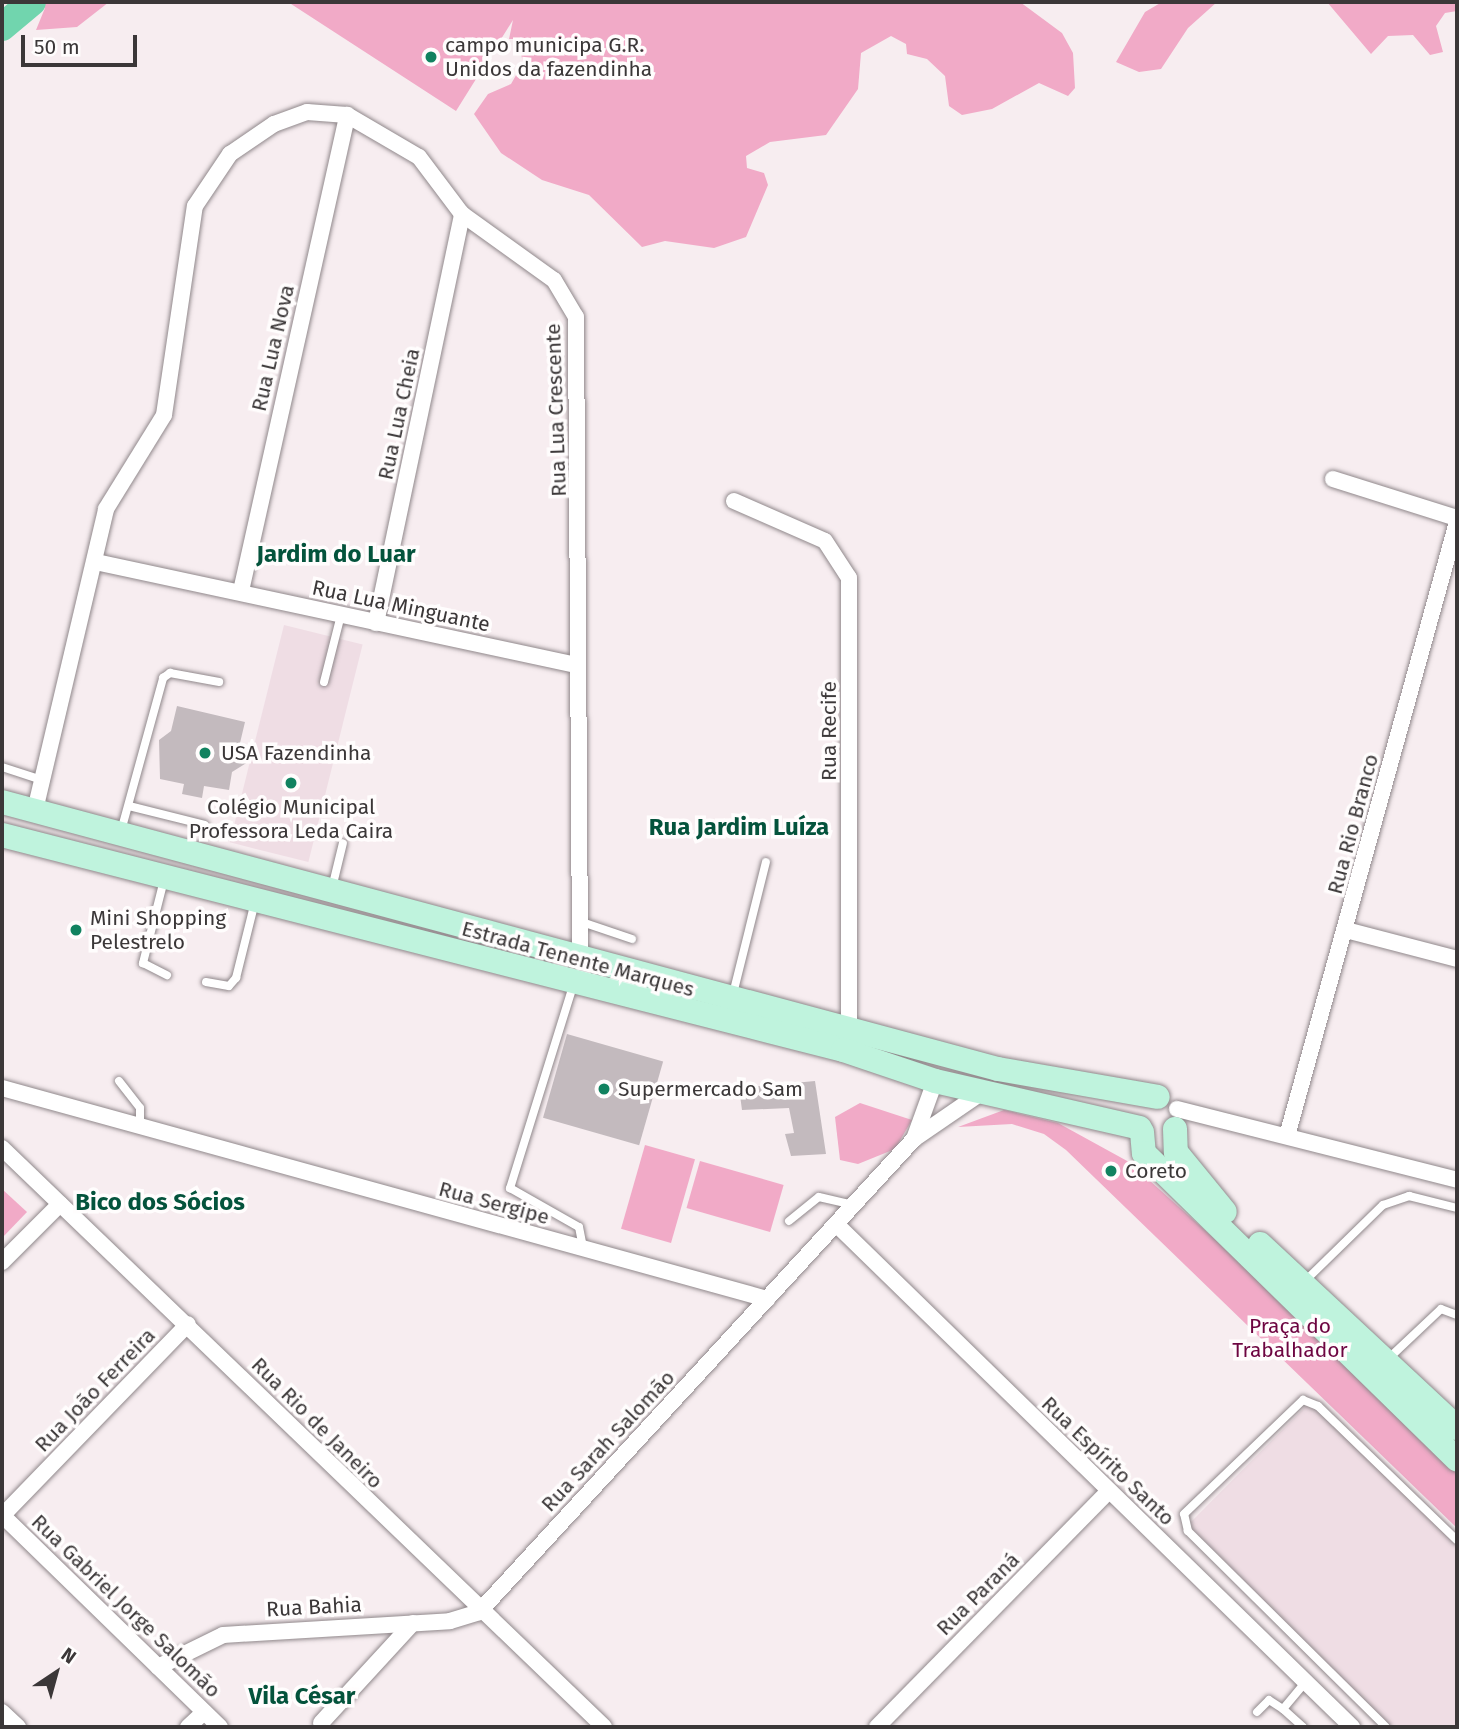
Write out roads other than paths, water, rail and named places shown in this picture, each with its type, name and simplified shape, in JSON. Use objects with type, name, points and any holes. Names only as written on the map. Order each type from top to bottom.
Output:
[{"type":"main road","name":"Estrada Tenente Marques","points":[[2,802],[331,891],[577,973],[843,1050],[935,1081],[1141,1130],[1157,1138],[1172,1115],[732,999],[577,973],[256,899],[2,835]]},
{"type":"main road","points":[[935,1081],[948,1062],[999,1069]]},
{"type":"main road","points":[[1457,1428],[1221,1208],[1176,1152],[1172,1115],[1141,1104],[1144,1153],[1457,1460]]},
{"type":"street","name":"Rua Lua Crescente","points":[[96,562],[106,509],[164,415],[188,227],[205,186],[230,154],[274,124],[307,112],[347,115],[419,157],[462,214],[554,280],[576,317],[582,458],[577,665],[577,973]]},
{"type":"street","name":"Rua Lua Nova","points":[[241,591],[347,115]]},
{"type":"street","name":"Rua Lua Cheia","points":[[376,624],[462,214]]},
{"type":"street","points":[[1333,479],[1457,520]]},
{"type":"street","name":"Rua Recife","points":[[734,501],[825,541],[849,578],[849,1029]]},
{"type":"street","name":"Rua Rio Branco","points":[[1287,1136],[1457,520]]},
{"type":"street","name":"Rua Lua Minguante","points":[[96,562],[577,665]]},
{"type":"street","points":[[34,810],[96,562]]},
{"type":"street","points":[[1346,930],[1457,960]]},
{"type":"street","points":[[914,1139],[935,1081]]},
{"type":"street","name":"Rua Sergipe","points":[[2,1088],[767,1299]]},
{"type":"street","points":[[767,1299],[914,1139],[981,1093]]},
{"type":"street","points":[[1172,1115],[1226,1121],[1457,1180]]},
{"type":"street","name":"Rua Rio de Janeiro","points":[[2,1148],[188,1324],[479,1612],[604,1727]]},
{"type":"street","points":[[2,1262],[60,1204]]},
{"type":"street","name":"Rua Espírito Santo","points":[[836,1224],[1352,1727]]},
{"type":"street","name":"Rua Sarah Salomão","points":[[479,1612],[767,1299]]},
{"type":"street","name":"Rua João Ferreira","points":[[2,1515],[188,1324]]},
{"type":"street","name":"Rua Paraná","points":[[877,1727],[1109,1491]]},
{"type":"street","name":"Rua Gabriel Jorge Salomão","points":[[2,1515],[220,1727]]},
{"type":"street","name":"Rua Bahia","points":[[158,1667],[223,1635],[413,1623],[479,1612]]},
{"type":"street","points":[[320,1723],[413,1623]]},
{"type":"street","points":[[2,1712],[18,1727]]},
{"type":"street","points":[[188,1727],[204,1712]]},
{"type":"lane","points":[[324,682],[341,615]]},
{"type":"lane","points":[[120,834],[163,678],[170,673],[219,682]]},
{"type":"lane","points":[[2,767],[40,779]]},
{"type":"lane","points":[[128,806],[205,825]]},
{"type":"lane","points":[[331,891],[343,843]]},
{"type":"lane","points":[[732,999],[766,862]]},
{"type":"lane","points":[[165,877],[143,963],[167,975]]},
{"type":"lane","points":[[206,982],[229,986],[236,978],[256,899]]},
{"type":"lane","points":[[579,921],[632,939]]},
{"type":"lane","points":[[577,973],[510,1188],[579,1227],[583,1248]]},
{"type":"lane","points":[[119,1081],[139,1108],[140,1127]]},
{"type":"lane","points":[[1303,1283],[1383,1205],[1420,1196],[1457,1208]]},
{"type":"lane","points":[[789,1221],[819,1197],[853,1205]]},
{"type":"lane","points":[[1387,1360],[1441,1309],[1457,1315]]},
{"type":"lane","points":[[1387,1727],[1188,1531],[1184,1514],[1303,1400],[1318,1406],[1457,1540]]},
{"type":"lane","points":[[1283,1709],[1306,1682]]},
{"type":"lane","points":[[1257,1713],[1269,1700],[1303,1727]]},
{"type":"waterway","points":[[2,27],[32,2]]},
{"type":"place","name":"campo municipa G.R. Unidos da fazendinha","points":[[431,57]]},
{"type":"place","name":"USA Fazendinha","points":[[205,753]]},
{"type":"place","name":"Colégio Municipal Professora Leda Caira","points":[[291,783]]},
{"type":"place","name":"Mini Shopping Pelestrelo","points":[[76,930]]},
{"type":"place","name":"Supermercado Sam","points":[[604,1089]]},
{"type":"place","name":"Coreto","points":[[1111,1171]]},
{"type":"district","name":"Jardim do Luar","points":[[336,555]]},
{"type":"district","name":"Rua Jardim Luíza","points":[[739,828]]},
{"type":"district","name":"Bico dos Sócios","points":[[160,1203]]},
{"type":"district","name":"Vila César","points":[[302,1697]]},
{"type":"park label","name":"Praça do Trabalhador","points":[[1290,1338]]}]
